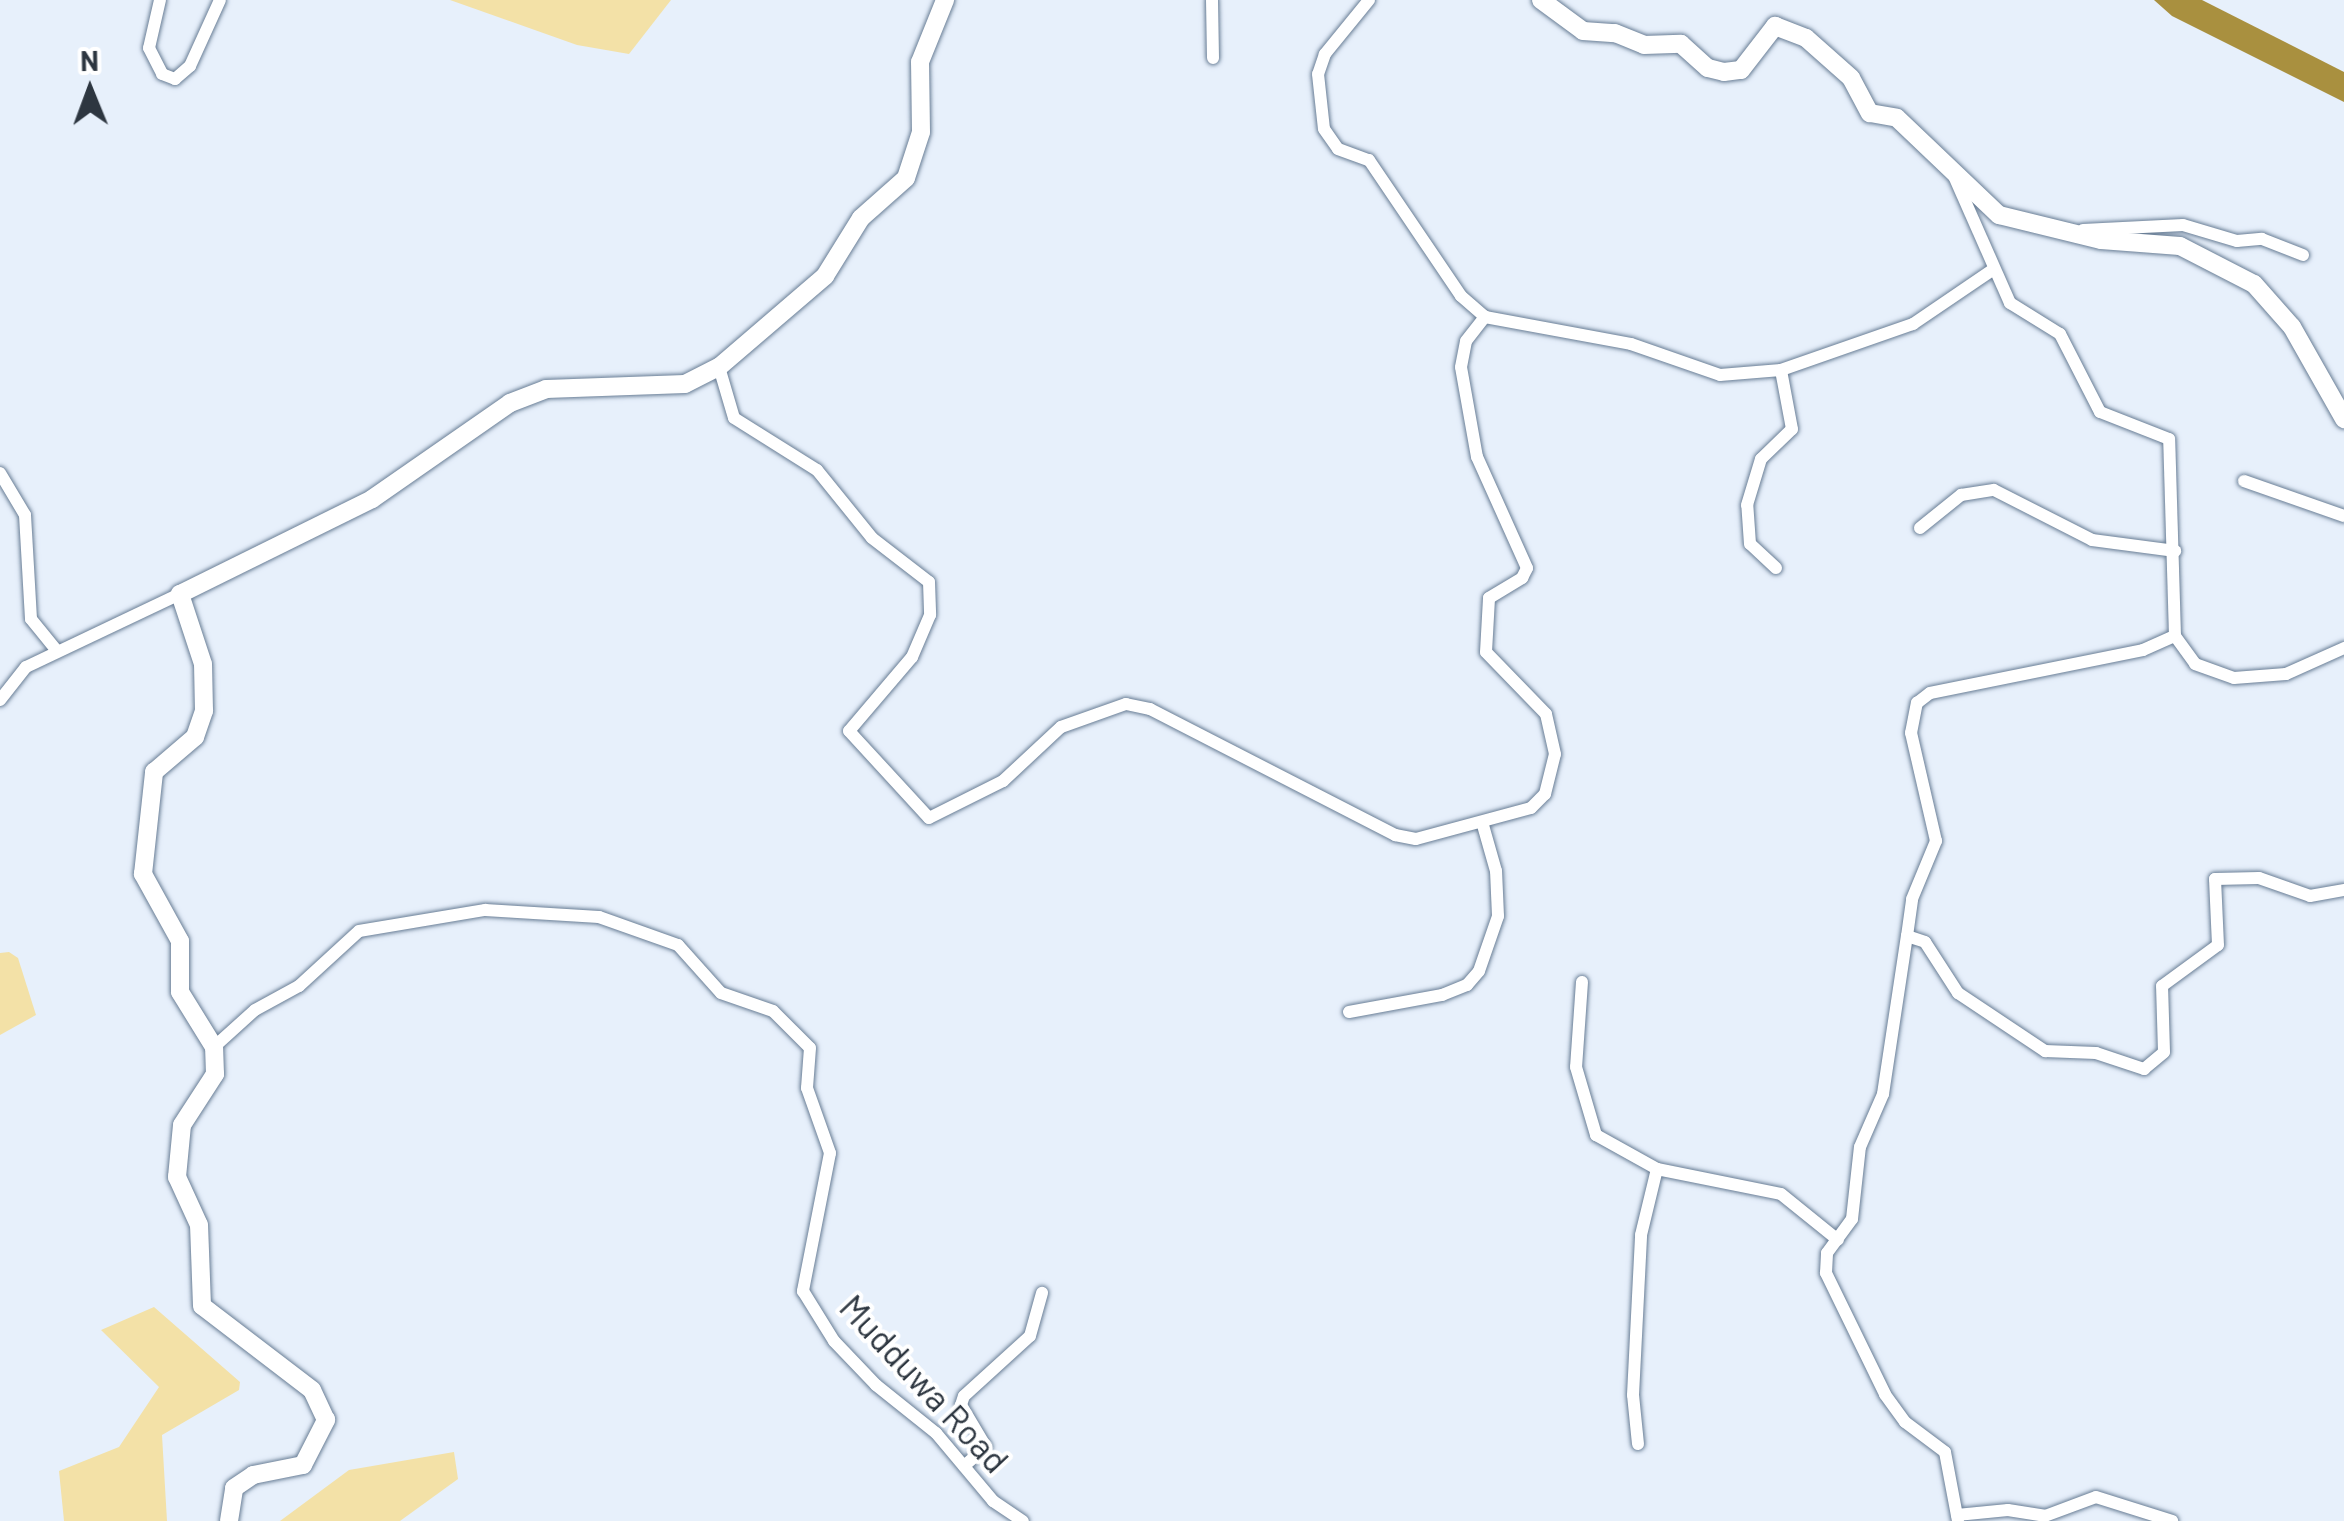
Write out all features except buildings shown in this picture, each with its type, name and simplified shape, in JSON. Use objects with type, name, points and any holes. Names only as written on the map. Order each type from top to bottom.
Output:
[{"type":"street","points":[[160,0],[149,48],[162,74],[174,80],[190,66],[220,0]]},
{"type":"street","points":[[0,700],[26,666],[356,509],[510,403],[546,389],[685,384],[719,367],[825,276],[861,218],[906,178],[921,132],[920,62],[945,0]]},
{"type":"street","points":[[1212,0],[1213,58]]},
{"type":"street","points":[[1369,0],[1326,54],[1318,74],[1324,128],[1338,149],[1368,160],[1450,282],[1485,318],[1630,344],[1720,376],[1781,370],[1913,324],[1991,271]]},
{"type":"street","points":[[1542,0],[1584,31],[1615,32],[1644,46],[1680,44],[1724,72],[1741,70],[1775,26],[1806,38],[1851,78],[1870,112],[1896,118],[2000,215],[2083,230],[2116,242],[2180,246],[2254,284],[2292,327],[2344,419]]},
{"type":"street","points":[[1952,172],[1991,271],[2010,303],[2060,334],[2100,412],[2170,439],[2175,636],[2195,664],[2234,678],[2286,674],[2344,648]]},
{"type":"street","points":[[2083,230],[2184,225],[2238,241],[2262,239],[2302,255]]},
{"type":"street","points":[[719,367],[734,418],[817,470],[872,538],[929,582],[930,615],[912,657],[849,730],[928,818],[1003,781],[1061,727],[1126,704],[1150,709],[1395,835],[1416,838],[1531,808],[1545,794],[1555,754],[1546,714],[1497,670],[1482,633],[1489,598],[1522,578],[1527,568],[1476,456],[1461,367],[1466,340],[1485,318]]},
{"type":"street","points":[[1776,568],[1750,544],[1746,505],[1762,459],[1792,429],[1781,370]]},
{"type":"street","points":[[0,473],[28,530],[24,574],[31,619],[57,650]]},
{"type":"street","points":[[2244,481],[2344,516]]},
{"type":"street","points":[[1920,528],[1961,495],[1994,490],[2092,540],[2175,551]]},
{"type":"street","points":[[180,594],[203,664],[204,711],[194,737],[154,772],[143,874],[180,941],[180,992],[214,1047],[215,1074],[182,1126],[175,1152],[178,1177],[199,1225],[202,1306],[312,1390],[326,1420],[303,1465],[253,1475],[234,1488],[229,1521]]},
{"type":"street","points":[[2172,1521],[2096,1498],[2045,1516],[2008,1510],[1958,1518],[1946,1452],[1905,1422],[1885,1394],[1826,1273],[1828,1253],[1852,1219],[1860,1147],[1883,1094],[1912,899],[1936,840],[1911,733],[1917,703],[1930,693],[2143,650],[2175,636]]},
{"type":"street","points":[[1349,1012],[1442,995],[1467,986],[1478,970],[1498,916],[1496,871],[1482,822]]},
{"type":"street","points":[[1907,936],[1926,942],[1958,993],[1980,1012],[2045,1051],[2096,1052],[2144,1069],[2164,1052],[2162,986],[2218,945],[2214,879],[2258,878],[2310,896],[2344,890]]},
{"type":"street","name":"Mudduwa Road","points":[[214,1047],[254,1010],[299,986],[358,931],[485,910],[599,917],[678,945],[721,992],[760,1004],[810,1048],[807,1088],[830,1153],[803,1291],[834,1341],[964,1466],[993,1501],[1022,1521]]},
{"type":"street","points":[[1582,982],[1576,1067],[1596,1136],[1657,1169],[1782,1194],[1838,1240]]},
{"type":"street","points":[[1638,1444],[1633,1395],[1642,1235],[1657,1169]]},
{"type":"street","points":[[964,1466],[986,1446],[961,1405],[964,1396],[1030,1336],[1042,1293]]},
{"type":"shaded area","points":[[450,0],[671,0],[629,54],[577,45]]},
{"type":"shaded area","points":[[2154,0],[2202,0],[2344,72],[2344,102],[2172,16]]},
{"type":"shaded area","points":[[9,952],[18,958],[36,1015],[0,1035],[0,953]]},
{"type":"shaded area","points":[[154,1307],[240,1382],[239,1390],[162,1435],[167,1521],[64,1521],[59,1471],[119,1447],[159,1387],[101,1330]]},
{"type":"shaded area","points":[[454,1452],[458,1479],[400,1521],[280,1521],[349,1470]]}]
